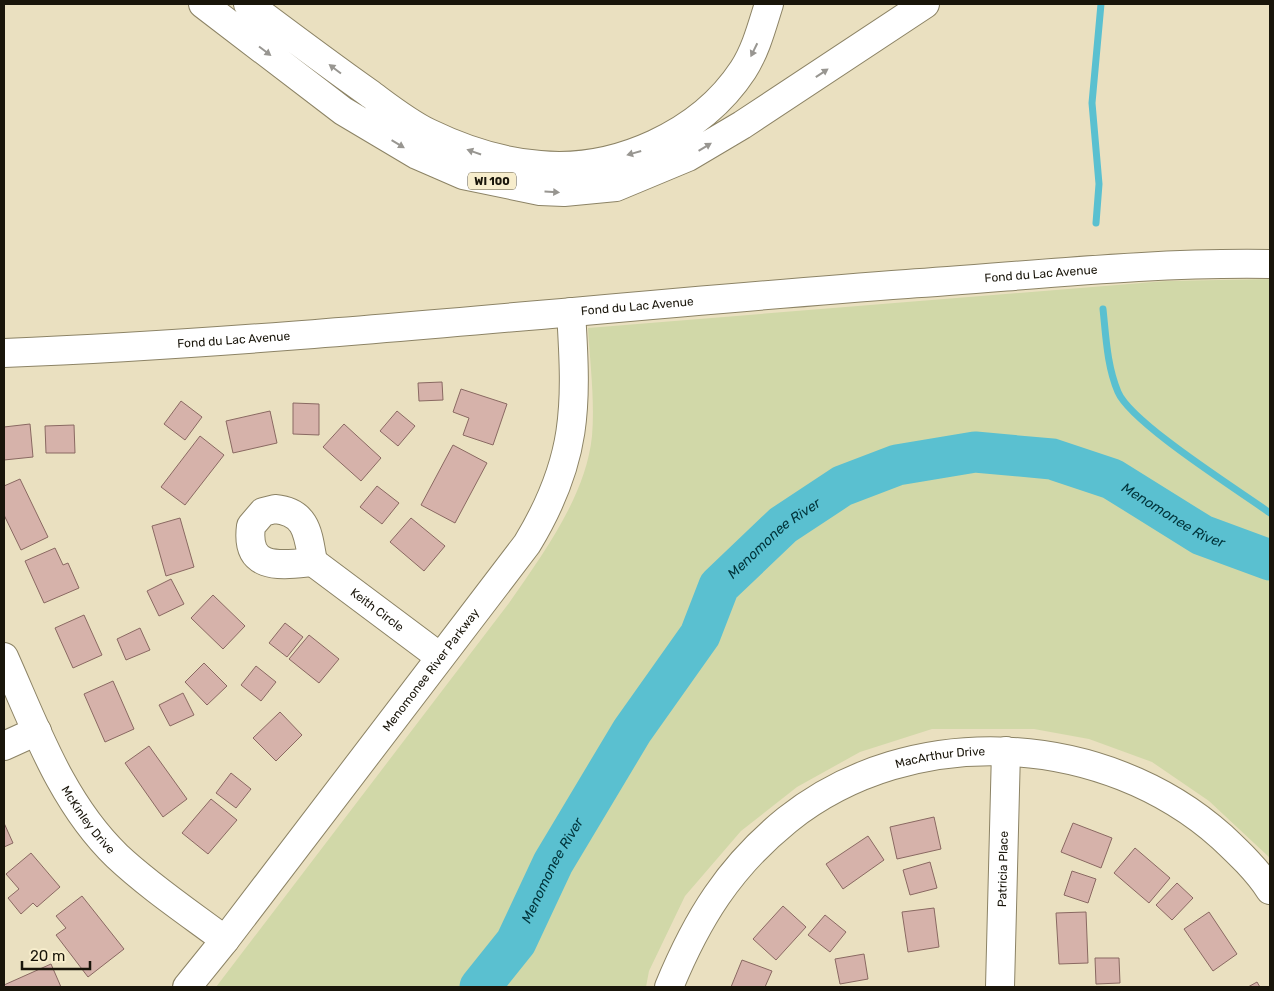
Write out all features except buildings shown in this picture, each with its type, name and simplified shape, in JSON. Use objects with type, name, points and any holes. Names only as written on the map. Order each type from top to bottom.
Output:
[{"type":"main road","name":"WI 100","points":[[203,4],[343,111],[417,155],[463,175],[540,191],[564,192],[616,187],[688,157],[750,120],[925,4]]},
{"type":"main road","points":[[248,4],[343,75],[428,132],[475,153],[542,166],[605,160],[640,151],[672,136],[702,116],[743,70],[757,44],[769,4]]},
{"type":"main road","name":"Fond du Lac Avenue","points":[[4,353],[137,348],[294,337],[571,312],[1100,270],[1220,263],[1270,264]]},
{"type":"main road","name":"Menomonee River Parkway","points":[[187,987],[225,940],[527,544],[553,494],[570,442],[574,414],[571,312]]},
{"type":"main road","name":"Keith Circle","points":[[313,562],[440,657]]},
{"type":"main road","name":"McKinley Drive","points":[[4,657],[52,766],[70,798],[92,828],[117,856],[225,940]]},
{"type":"main road","points":[[4,746],[37,731]]},
{"type":"main road","name":"MacArthur Drive","points":[[669,987],[687,943],[718,892],[747,856],[789,819],[830,792],[878,771],[937,755],[1006,751],[1070,759],[1123,775],[1143,784],[1204,821],[1237,851],[1270,890]]},
{"type":"main road","name":"Patricia Place","points":[[1000,987],[1006,751]]},
{"type":"green space","points":[[1270,279],[1270,858],[1209,801],[1152,762],[1089,739],[1034,729],[932,729],[860,752],[797,787],[741,831],[685,896],[649,971],[646,987],[216,987],[509,603],[561,524],[581,481],[592,436],[593,396],[588,328],[1166,281]]},
{"type":"waterway","points":[[1096,223],[1099,184],[1092,103],[1101,4]]},
{"type":"waterway","points":[[1103,309],[1111,372],[1118,392],[1127,405],[1163,438],[1270,513]]},
{"type":"waterway","name":"Menomonee River","points":[[480,987],[516,942],[553,863],[632,731],[700,635],[719,586],[783,525],[842,486],[897,465],[975,452],[1052,459],[1112,479],[1202,535],[1270,560]]}]
